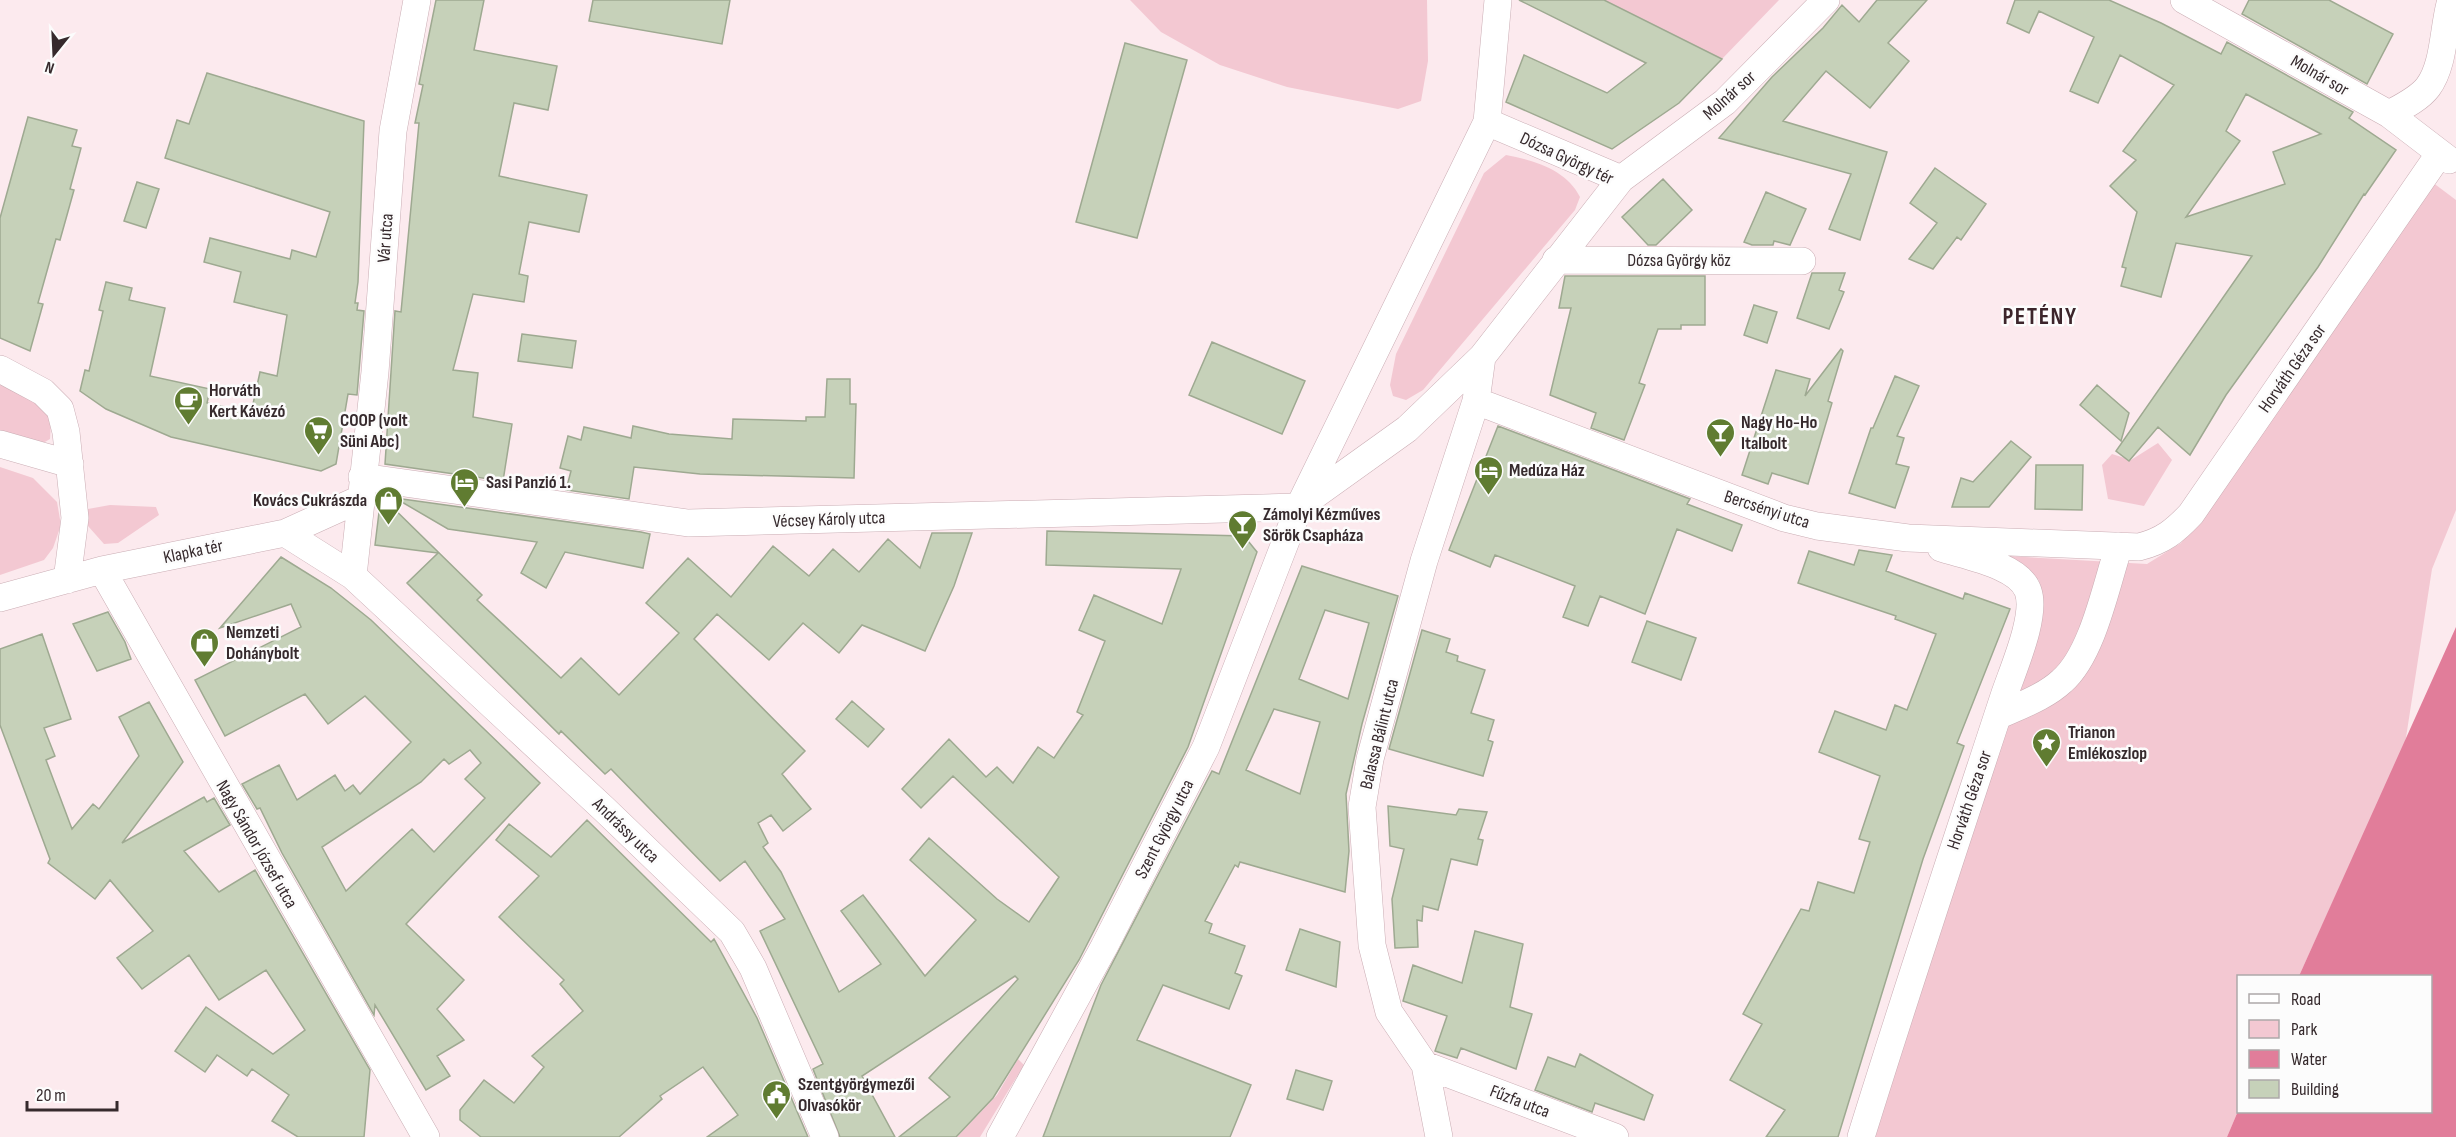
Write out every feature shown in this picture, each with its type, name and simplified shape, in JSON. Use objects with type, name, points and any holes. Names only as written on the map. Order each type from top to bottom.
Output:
[{"type":"street","name":"Vár utca","points":[[361,488],[375,372],[393,131],[417,0]]},
{"type":"street","points":[[1299,507],[1487,122],[1498,0]]},
{"type":"street","name":"Molnár sor","points":[[1622,179],[1725,102],[1827,0]]},
{"type":"street","name":"Molnár sor","points":[[2184,0],[2390,114],[2445,156]]},
{"type":"street","points":[[2390,114],[2418,97],[2429,86],[2450,48],[2451,0]]},
{"type":"street","name":"Dózsa György tér","points":[[1299,507],[1407,429],[1482,357],[1556,260],[1622,179],[1487,122]]},
{"type":"street","name":"Horváth Géza sor","points":[[2119,546],[2139,547],[2157,542],[2174,533],[2191,514],[2445,156]]},
{"type":"street","name":"Dózsa György köz","points":[[1556,260],[1802,261]]},
{"type":"street","points":[[1476,401],[1482,357]]},
{"type":"street","points":[[0,369],[43,392],[60,409],[66,432],[75,518],[67,580]]},
{"type":"street","name":"Bercsényi utca","points":[[1476,401],[1784,518],[1817,526],[1908,538],[2119,546]]},
{"type":"street","name":"Balassa Bálint utca","points":[[1439,1137],[1425,1065],[1389,1012],[1372,945],[1362,807],[1370,759],[1424,561],[1476,401]]},
{"type":"street","points":[[0,444],[70,464]]},
{"type":"street","name":"Vécsey Károly utca","points":[[361,488],[688,523],[1299,507]]},
{"type":"street","name":"Klapka tér","points":[[0,598],[102,570],[285,533],[361,488]]},
{"type":"street","points":[[285,533],[353,576],[361,488]]},
{"type":"street","name":"Szent György utca","points":[[1000,1137],[1104,947],[1206,747],[1299,507]]},
{"type":"street","name":"Horváth Géza sor","points":[[1861,1137],[1927,926],[1998,716],[2031,605],[2025,583],[2002,568],[1908,538]]},
{"type":"street","points":[[1998,716],[2042,695],[2063,681],[2077,662],[2090,636],[2119,546]]},
{"type":"street","name":"Nagy Sándor József utca","points":[[102,570],[314,945],[414,1130]]},
{"type":"street","name":"Andrássy utca","points":[[353,576],[732,932],[753,969],[825,1137]]},
{"type":"street","name":"Fűzfa utca","points":[[1425,1065],[1615,1137]]},
{"type":"street","points":[[414,1130],[440,1137]]},
{"type":"green space","points":[[1130,0],[1427,0],[1428,61],[1421,101],[1398,109],[1287,87],[1220,65],[1161,32]]},
{"type":"green space","points":[[1604,0],[1779,0],[1722,59]]},
{"type":"green space","points":[[1506,155],[1538,163],[1567,180],[1580,197],[1575,210],[1423,390],[1406,400],[1393,396],[1390,385],[1396,354],[1484,173]]},
{"type":"green space","points":[[2428,179],[2456,200],[2456,510],[2432,569],[2405,744],[2299,975],[2237,975],[2237,1113],[2227,1137],[1870,1137],[2042,618],[2039,580],[2017,566],[1988,555],[2147,564],[2181,543]]},
{"type":"green space","points":[[0,385],[46,406],[51,423],[50,439],[43,443],[0,432]]},
{"type":"green space","points":[[2158,443],[2172,460],[2144,506],[2108,499],[2102,465],[2112,454],[2131,460]]},
{"type":"green space","points":[[0,467],[33,478],[57,502],[61,525],[53,548],[44,560],[0,575]]},
{"type":"green space","points":[[110,505],[156,507],[159,515],[118,543],[104,544],[88,526],[88,509]]},
{"type":"green space","points":[[1018,1059],[1024,1065],[980,1137],[957,1137],[997,1095]]},
{"type":"water","points":[[2456,627],[2456,1137],[2227,1137],[2237,1113],[2432,1113],[2432,975],[2299,975]]},
{"type":"building","points":[[436,0],[484,0],[474,50],[557,66],[548,110],[514,103],[499,176],[587,195],[579,232],[529,222],[519,274],[528,276],[524,302],[473,294],[453,370],[478,373],[473,417],[512,424],[503,481],[385,464],[395,311],[401,312],[419,123],[415,123],[423,85],[419,84]]},
{"type":"building","points":[[593,0],[730,0],[722,44],[589,21]]},
{"type":"building","points":[[1519,0],[1604,0],[1722,59],[1679,103],[1612,149],[1506,102],[1524,55],[1607,93],[1646,63]]},
{"type":"building","points":[[1877,0],[1927,0],[1888,43],[1909,61],[1870,108],[1826,71],[1783,121],[1887,152],[1860,240],[1829,229],[1851,174],[1719,138],[1772,77],[1823,28],[1842,5],[1859,22]]},
{"type":"building","points":[[2015,0],[2109,0],[2161,23],[2221,54],[2227,42],[2353,112],[2349,118],[2396,150],[2364,194],[2318,267],[2226,395],[2190,455],[2158,427],[2129,461],[2116,451],[2252,256],[2176,243],[2161,297],[2121,286],[2126,268],[2122,267],[2137,212],[2110,186],[2136,160],[2123,151],[2174,85],[2120,55],[2098,103],[2070,91],[2094,37],[2039,11],[2029,33],[2007,23]],"holes":[[[2246,94],[2321,134],[2273,152],[2285,184],[2186,217],[2240,141],[2226,131]]]},
{"type":"building","points":[[2249,0],[2329,0],[2393,34],[2367,84],[2242,14]]},
{"type":"building","points":[[1125,43],[1187,60],[1137,238],[1076,222]]},
{"type":"building","points":[[207,73],[364,121],[358,282],[355,303],[358,303],[357,310],[364,311],[357,395],[348,394],[336,464],[321,471],[171,437],[106,409],[80,391],[85,370],[89,371],[103,311],[99,310],[106,282],[132,288],[129,300],[165,308],[150,376],[210,389],[207,403],[251,413],[260,372],[277,376],[287,315],[234,302],[241,272],[204,262],[210,238],[290,259],[292,250],[316,257],[330,212],[165,158],[177,120],[189,124]]},
{"type":"building","points":[[28,117],[77,130],[72,146],[81,148],[70,189],[74,190],[60,240],[56,239],[38,303],[43,304],[30,351],[0,338],[0,218]]},
{"type":"building","points":[[1935,168],[1986,204],[1961,240],[1957,237],[1933,269],[1909,259],[1937,223],[1910,203]]},
{"type":"building","points":[[1663,179],[1692,210],[1656,245],[1648,245],[1622,217]]},
{"type":"building","points":[[137,182],[159,189],[146,228],[124,221]]},
{"type":"building","points":[[1766,192],[1806,209],[1790,245],[1774,241],[1773,245],[1752,245],[1744,242]]},
{"type":"building","points":[[1812,273],[1845,273],[1839,290],[1844,292],[1829,329],[1797,318]]},
{"type":"building","points":[[1565,276],[1705,276],[1705,325],[1681,325],[1681,329],[1658,329],[1639,383],[1645,385],[1624,440],[1591,428],[1596,413],[1550,395],[1571,308],[1559,308]]},
{"type":"building","points":[[1754,305],[1777,312],[1767,343],[1744,335]]},
{"type":"building","points":[[522,334],[576,341],[572,368],[518,361]]},
{"type":"building","points":[[1212,342],[1305,381],[1282,434],[1189,395]]},
{"type":"building","points":[[1841,349],[1843,351],[1828,401],[1832,403],[1808,484],[1772,473],[1768,484],[1742,475],[1776,370],[1810,379],[1805,396]]},
{"type":"building","points":[[1895,376],[1919,386],[1897,436],[1904,438],[1896,464],[1909,467],[1895,508],[1849,493],[1871,428],[1873,428]]},
{"type":"building","points":[[827,379],[850,379],[850,404],[856,404],[854,478],[700,474],[634,467],[629,499],[566,490],[571,471],[560,468],[568,436],[581,440],[584,427],[631,438],[633,426],[669,434],[732,439],[733,419],[806,421],[806,417],[825,417]]},
{"type":"building","points":[[2097,385],[2129,413],[2121,441],[2080,405]]},
{"type":"building","points":[[1498,426],[1690,499],[1687,504],[1742,525],[1732,551],[1677,529],[1645,614],[1600,596],[1588,626],[1563,617],[1575,586],[1495,555],[1490,567],[1449,550]]},
{"type":"building","points":[[2011,441],[2031,457],[1989,507],[1952,507],[1961,478],[1973,482]]},
{"type":"building","points":[[2036,465],[2083,465],[2082,510],[2035,509]]},
{"type":"building","points":[[381,496],[482,595],[477,600],[561,678],[581,658],[619,695],[679,633],[646,603],[688,558],[731,597],[773,546],[809,576],[833,549],[859,572],[888,539],[920,568],[932,533],[972,533],[954,586],[925,651],[862,625],[839,653],[803,623],[769,660],[717,614],[694,639],[805,751],[782,774],[811,809],[783,831],[771,815],[758,823],[768,843],[763,847],[781,872],[839,992],[881,964],[841,911],[863,895],[925,976],[976,920],[910,860],[929,838],[997,899],[1029,922],[1059,877],[953,776],[921,808],[902,789],[949,739],[986,777],[997,767],[1013,783],[1038,747],[1054,758],[1083,715],[1077,712],[1105,641],[1079,630],[1094,595],[1162,624],[1181,569],[1046,565],[1047,531],[1244,536],[1257,552],[1188,747],[1079,960],[993,1098],[956,1137],[899,1137],[950,1097],[929,1078],[1018,979],[1015,976],[862,1076],[895,1137],[840,1137],[813,1069],[823,1064],[760,931],[785,919],[745,861],[720,881],[611,769],[605,774],[561,731],[559,734],[407,583],[438,553],[375,545]]},
{"type":"building","points":[[395,498],[650,534],[643,568],[565,552],[546,588],[521,573],[537,542],[448,529]]},
{"type":"building","points":[[1859,550],[1892,555],[1886,571],[1963,599],[1965,593],[2010,609],[1957,743],[1964,746],[1923,859],[1838,1137],[1766,1137],[1785,1110],[1730,1080],[1762,1024],[1743,1014],[1801,909],[1809,911],[1818,882],[1854,893],[1870,842],[1859,839],[1880,776],[1819,752],[1835,711],[1886,730],[1895,705],[1907,710],[1936,634],[1895,619],[1896,616],[1798,583],[1809,551],[1854,565]]},
{"type":"building","points":[[281,557],[331,588],[371,620],[540,783],[406,924],[464,980],[437,1009],[464,1040],[437,1056],[450,1076],[426,1090],[375,1005],[374,1015],[282,853],[260,808],[257,809],[242,784],[279,765],[297,800],[335,775],[345,791],[353,785],[360,794],[411,742],[365,696],[328,724],[305,694],[225,736],[195,680],[301,627],[291,604],[220,628]],"holes":[[[470,750],[481,763],[465,779],[485,798],[434,852],[412,829],[346,891],[322,847],[421,782],[444,759],[449,764]]]},
{"type":"building","points":[[1302,566],[1398,596],[1362,724],[1346,794],[1349,851],[1345,892],[1240,862],[1238,867],[1235,865],[1205,921],[1212,924],[1209,933],[1245,946],[1235,973],[1242,976],[1229,1009],[1163,985],[1137,1040],[1251,1085],[1230,1137],[1043,1137],[1101,985],[1212,771],[1219,774]],"holes":[[[1325,610],[1369,623],[1348,699],[1299,679]],[[1274,709],[1320,722],[1300,794],[1246,770]]]},
{"type":"building","points":[[108,612],[125,642],[131,659],[97,671],[73,624]]},
{"type":"building","points":[[1647,621],[1696,638],[1681,680],[1632,662]]},
{"type":"building","points":[[1422,630],[1450,639],[1446,652],[1458,656],[1457,661],[1485,670],[1471,713],[1494,720],[1488,740],[1493,742],[1483,776],[1389,749]]},
{"type":"building","points":[[42,634],[71,719],[44,728],[55,756],[46,760],[72,829],[93,804],[99,809],[139,756],[119,717],[149,702],[183,762],[122,843],[204,797],[207,802],[214,798],[230,825],[184,851],[219,892],[255,870],[370,1070],[364,1137],[298,1137],[272,1121],[289,1095],[252,1069],[247,1076],[217,1055],[205,1072],[175,1051],[206,1007],[273,1054],[305,1030],[266,970],[219,1000],[189,955],[142,989],[117,958],[153,931],[110,880],[95,899],[48,863],[50,859],[0,725],[0,649]]},
{"type":"building","points":[[852,701],[884,729],[868,747],[836,719]]},
{"type":"building","points":[[1388,806],[1456,815],[1459,809],[1487,812],[1478,839],[1483,840],[1477,865],[1451,859],[1438,910],[1423,906],[1422,921],[1417,920],[1418,947],[1395,948],[1392,899],[1404,849],[1390,846]]},
{"type":"building","points":[[587,820],[711,942],[714,939],[757,1018],[808,1137],[707,1137],[738,1115],[703,1067],[660,1096],[662,1099],[619,1137],[481,1137],[460,1120],[460,1110],[484,1080],[514,1103],[544,1067],[532,1056],[583,1011],[560,984],[564,980],[499,917],[539,876],[496,840],[509,824],[551,857]]},
{"type":"building","points":[[1300,929],[1340,942],[1336,987],[1286,970]]},
{"type":"building","points":[[1475,931],[1523,944],[1510,1007],[1532,1014],[1516,1069],[1461,1048],[1457,1058],[1435,1051],[1447,1016],[1403,1001],[1413,965],[1462,983]]},
{"type":"building","points":[[1580,1054],[1653,1095],[1644,1120],[1595,1103],[1592,1112],[1535,1090],[1548,1057],[1575,1067]]},
{"type":"building","points":[[1296,1070],[1332,1081],[1323,1110],[1287,1099]]},
{"type":"place","name":"Horváth Kert Kávézó","points":[[188,426]]},
{"type":"place","name":"COOP (volt Süni Abc)","points":[[319,456]]},
{"type":"place","name":"Nagy Ho-Ho Italbolt","points":[[1720,458]]},
{"type":"place","name":"Medúza Ház","points":[[1488,496]]},
{"type":"place","name":"Sasi Panzió 1.","points":[[465,508]]},
{"type":"place","name":"Kovács Cukrászda","points":[[388,526]]},
{"type":"place","name":"Zámolyi Kézműves Sörök Csapháza","points":[[1242,550]]},
{"type":"place","name":"Nemzeti Dohánybolt","points":[[205,668]]},
{"type":"place","name":"Trianon Emlékoszlop","points":[[2047,768]]},
{"type":"place","name":"Szentgyörgymezői Olvasókör","points":[[777,1120]]},
{"type":"district","name":"PETÉNY","points":[[2040,316]]}]
